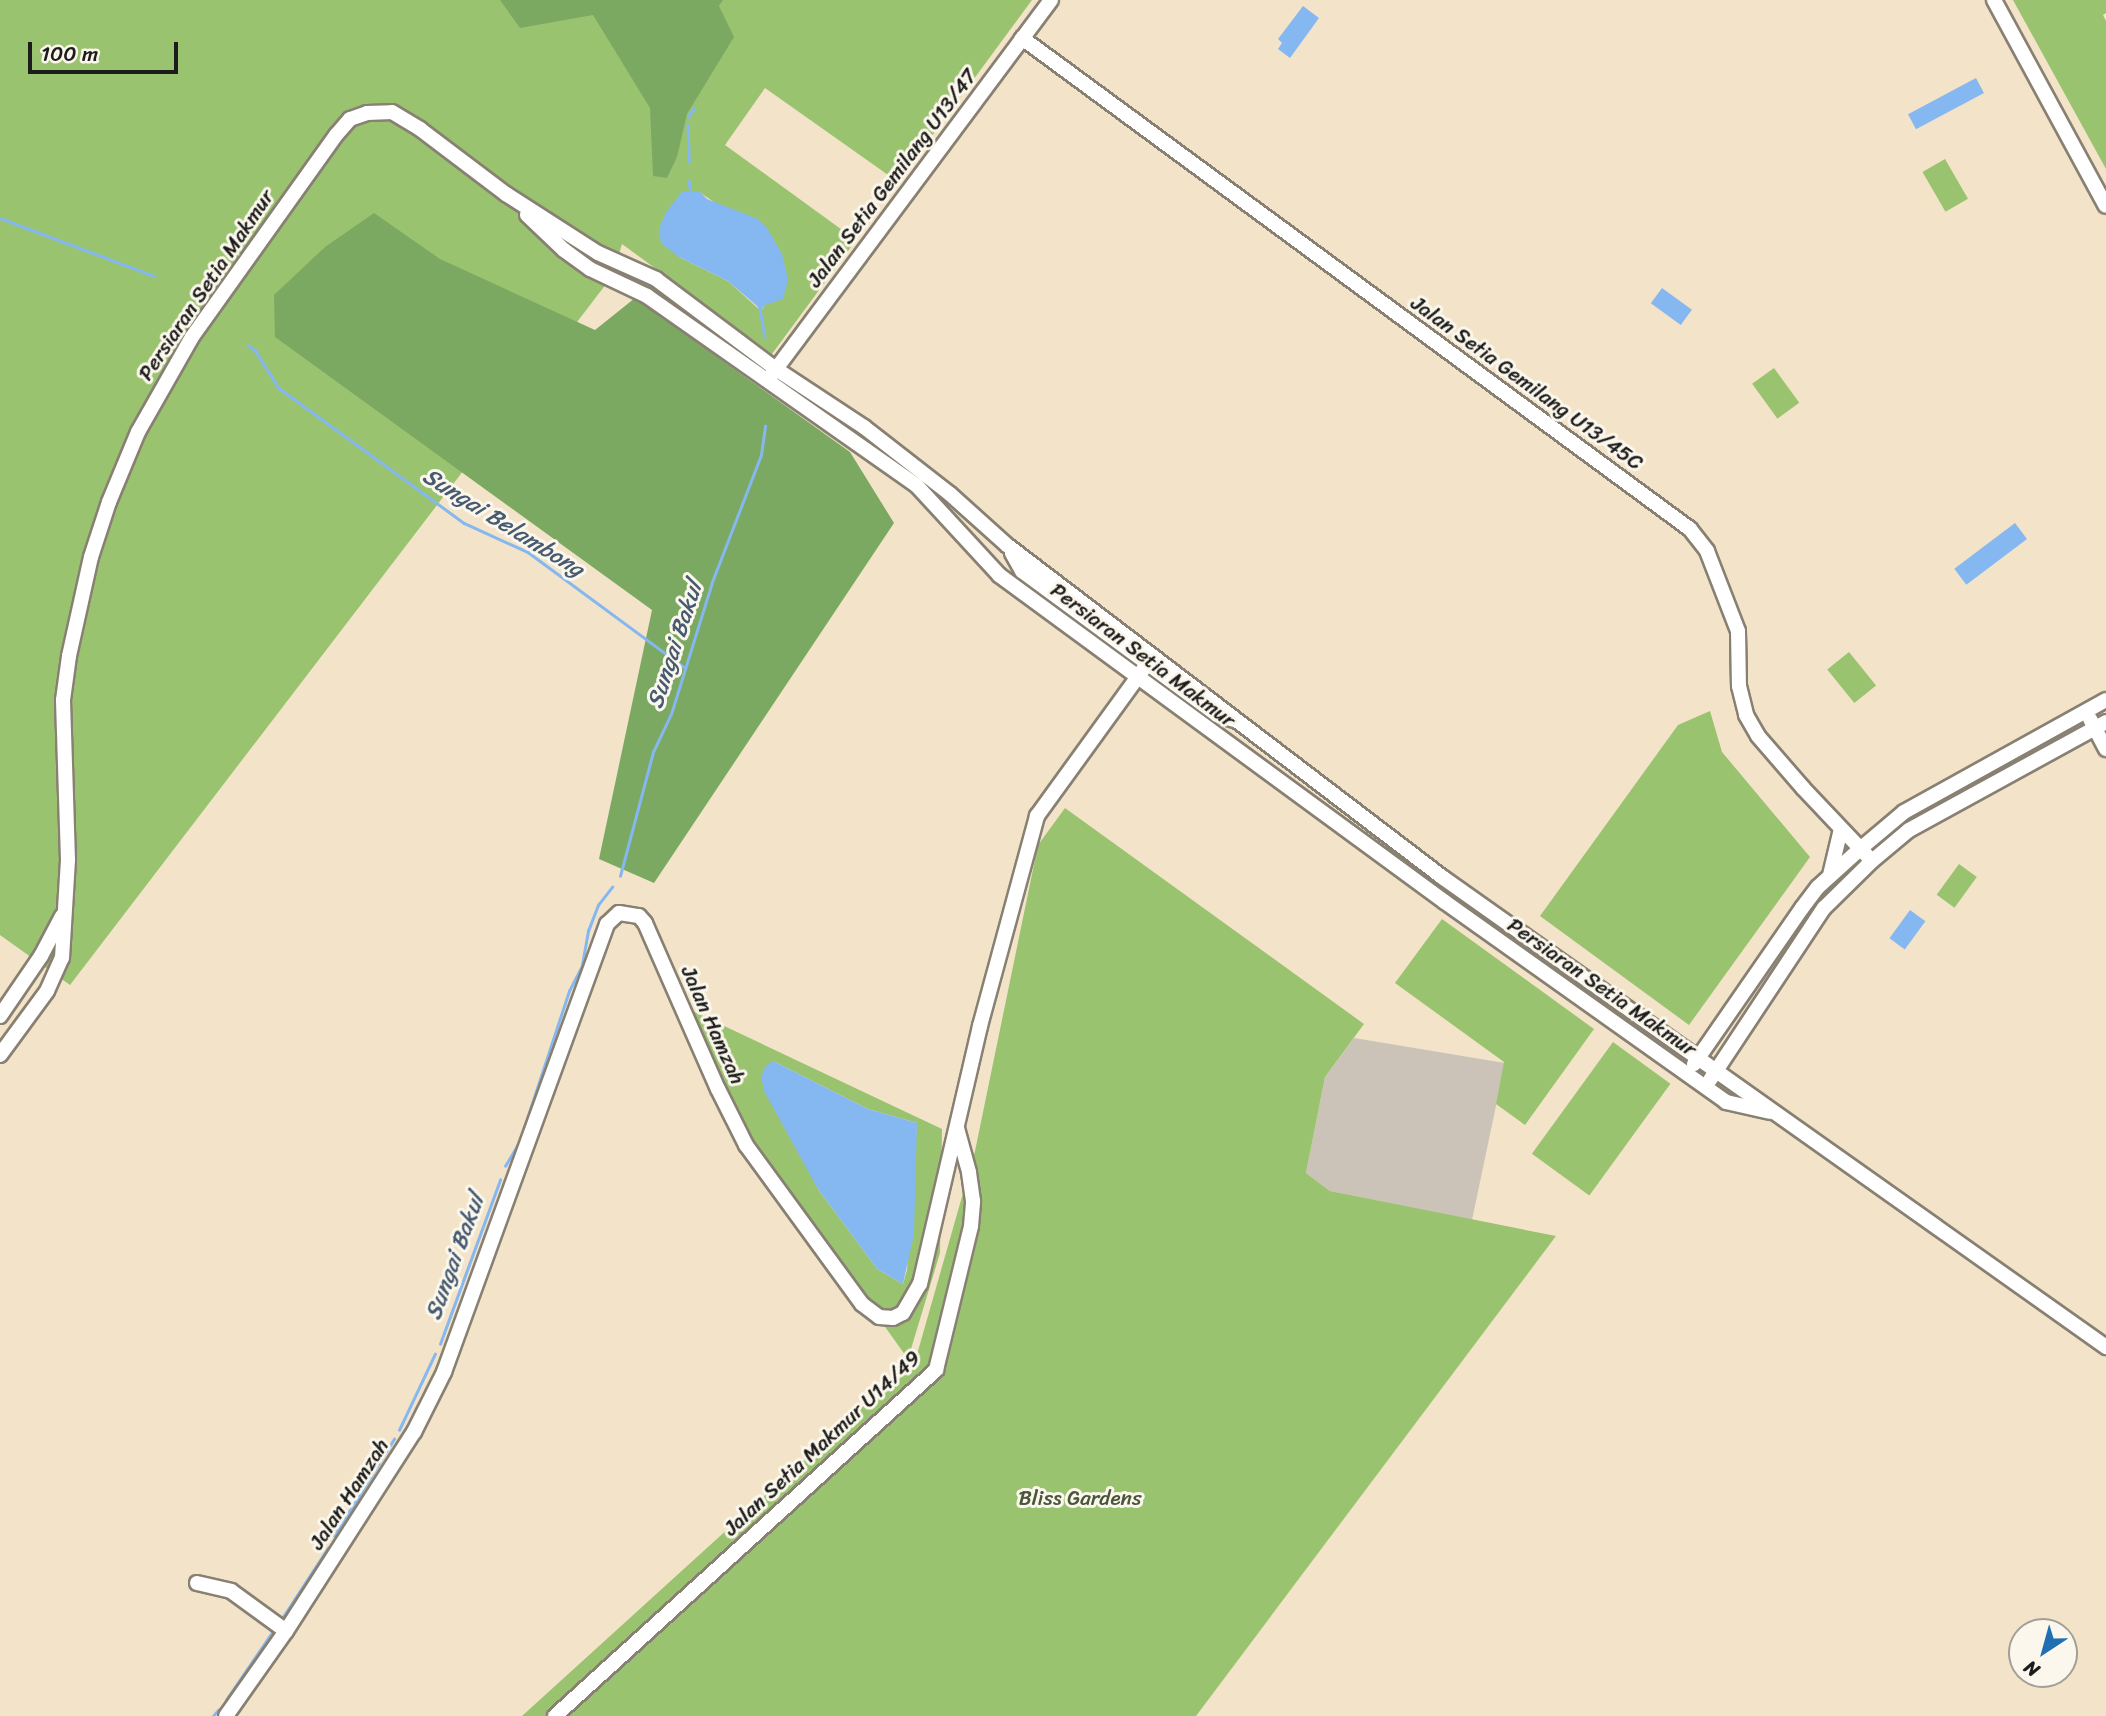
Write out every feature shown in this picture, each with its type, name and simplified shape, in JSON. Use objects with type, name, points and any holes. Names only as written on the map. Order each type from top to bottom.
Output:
[{"type":"street","name":"Jalan Setia Gemilang U13/47","points":[[772,375],[1051,0]]},
{"type":"street","points":[[1994,0],[2106,206]]},
{"type":"street","name":"Jalan Setia Gemilang U13/45C","points":[[1022,38],[1690,529],[1707,551],[1738,631],[1739,686],[1746,715],[1758,736],[1872,861]]},
{"type":"street","name":"Persiaran Setia Makmur","points":[[0,1055],[52,981],[62,958],[68,860],[63,700],[76,613],[109,502],[138,432],[172,369],[255,246],[350,119],[367,113],[391,112],[420,129],[506,194],[598,253],[656,279],[772,375],[917,486],[999,575],[1136,678],[1726,1102],[1780,1114]]},
{"type":"street","name":"Persiaran Setia Makmur","points":[[772,375],[864,427],[950,494],[1008,546],[1443,877],[2106,1347]]},
{"type":"street","points":[[1008,546],[1022,571],[1217,715],[1242,722]]},
{"type":"street","name":"Jalan Hamzah","points":[[226,1716],[286,1631],[414,1432],[444,1372],[607,923],[619,913],[639,916],[645,923],[718,1089],[746,1145],[862,1304],[879,1317],[893,1318],[903,1312],[920,1284],[980,1026],[1037,816],[1147,664]]},
{"type":"street","points":[[1688,1074],[1802,908],[1829,877],[1860,849],[1904,813],[1944,788],[2106,700]]},
{"type":"street","points":[[2085,712],[2100,725],[2106,749]]},
{"type":"street","points":[[1705,1087],[1824,908],[1872,861],[1909,830],[2100,725]]},
{"type":"street","points":[[1829,877],[1838,851],[1841,829],[1878,834]]},
{"type":"street","points":[[0,1016],[41,957],[63,915]]},
{"type":"street","name":"Jalan Setia Makmur U14/49","points":[[555,1716],[936,1370],[971,1226],[969,1172],[956,1127]]},
{"type":"street","points":[[197,1583],[237,1594],[286,1631]]},
{"type":"shaded area","points":[[1354,1038],[1505,1063],[1472,1220],[1330,1191],[1306,1173],[1325,1077]]},
{"type":"green space","points":[[0,0],[1032,0],[898,182],[765,88],[725,145],[856,240],[772,354],[622,244],[613,275],[70,985],[0,935]],"holes":[[[699,192],[717,204],[765,305],[761,311],[728,281],[679,257]]]},
{"type":"green space","points":[[500,0],[723,0],[719,6],[734,37],[687,114],[677,157],[667,178],[653,176],[650,108],[593,15],[520,28]]},
{"type":"green space","points":[[2013,0],[2106,0],[2106,13],[2103,15],[2106,21],[2106,169]]},
{"type":"green space","points":[[1945,159],[1968,199],[1945,212],[1922,172]]},
{"type":"green space","points":[[374,213],[440,259],[595,330],[635,298],[850,452],[894,523],[654,883],[599,859],[652,610],[275,337],[274,295],[325,247]]},
{"type":"green space","points":[[1774,368],[1799,403],[1777,419],[1752,384]]},
{"type":"green space","points":[[1849,652],[1876,685],[1854,703],[1827,670]]},
{"type":"green space","points":[[1710,711],[1722,752],[1810,857],[1689,1025],[1540,916],[1678,725]]},
{"type":"green space","name":"Bliss Gardens","points":[[1065,808],[1364,1024],[1325,1077],[1306,1173],[1330,1191],[1556,1236],[1196,1716],[522,1716],[916,1358],[975,1151],[1038,845]]},
{"type":"green space","points":[[1959,864],[1977,877],[1954,908],[1937,895]]},
{"type":"green space","points":[[1442,919],[1594,1029],[1525,1125],[1496,1104],[1504,1062],[1395,983]]},
{"type":"green space","points":[[686,1008],[942,1129],[940,1253],[908,1359],[740,1124]],"holes":[[[773,1061],[868,1109],[917,1123],[907,1270],[903,1284],[877,1269],[818,1189],[804,1159]]]},
{"type":"green space","points":[[1613,1042],[1670,1084],[1589,1195],[1532,1154]]},
{"type":"water","points":[[1303,6],[1319,18],[1290,58],[1278,49],[1282,43],[1278,39]]},
{"type":"water","points":[[1976,78],[1984,93],[1916,129],[1908,114]]},
{"type":"water","points":[[682,192],[700,192],[707,199],[758,219],[767,228],[782,254],[788,280],[783,299],[765,305],[760,312],[757,306],[728,281],[679,257],[661,243],[659,229],[666,212]]},
{"type":"water","points":[[1662,288],[1692,310],[1681,325],[1651,303]]},
{"type":"water","points":[[2015,523],[2027,539],[1966,585],[1954,569]]},
{"type":"water","points":[[1910,910],[1925,921],[1905,949],[1889,938]]},
{"type":"water","points":[[773,1061],[868,1109],[917,1123],[914,1234],[903,1284],[877,1269],[818,1189],[764,1091],[761,1076],[766,1066]]},
{"type":"waterway","name":"Sungai Bakul","points":[[688,117],[694,108]]},
{"type":"waterway","name":"Sungai Bakul","points":[[688,125],[689,161]]},
{"type":"waterway","name":"Sungai Bakul","points":[[689,180],[691,194]]},
{"type":"waterway","name":"Sungai Belambong","points":[[0,218],[154,276]]},
{"type":"waterway","name":"Sungai Bakul","points":[[760,309],[765,337]]},
{"type":"waterway","name":"Sungai Belambong","points":[[248,345],[255,350],[279,388],[464,523],[528,552],[684,667]]},
{"type":"waterway","name":"Sungai Bakul","points":[[620,876],[653,752],[671,714],[712,582],[761,455],[765,426]]},
{"type":"waterway","name":"Sungai Bakul","points":[[505,1166],[519,1143],[569,991],[582,965],[588,931],[598,905],[612,887]]},
{"type":"waterway","name":"Sungai Bakul","points":[[440,1344],[500,1180]]},
{"type":"waterway","name":"Sungai Bakul","points":[[399,1430],[435,1354]]},
{"type":"waterway","name":"Sungai Bakul","points":[[334,1536],[394,1439]]},
{"type":"waterway","name":"Sungai Bakul","points":[[281,1620],[328,1548]]},
{"type":"waterway","name":"Sungai Bakul","points":[[226,1700],[275,1628]]},
{"type":"waterway","name":"Sungai Bakul","points":[[213,1716],[218,1710]]}]
